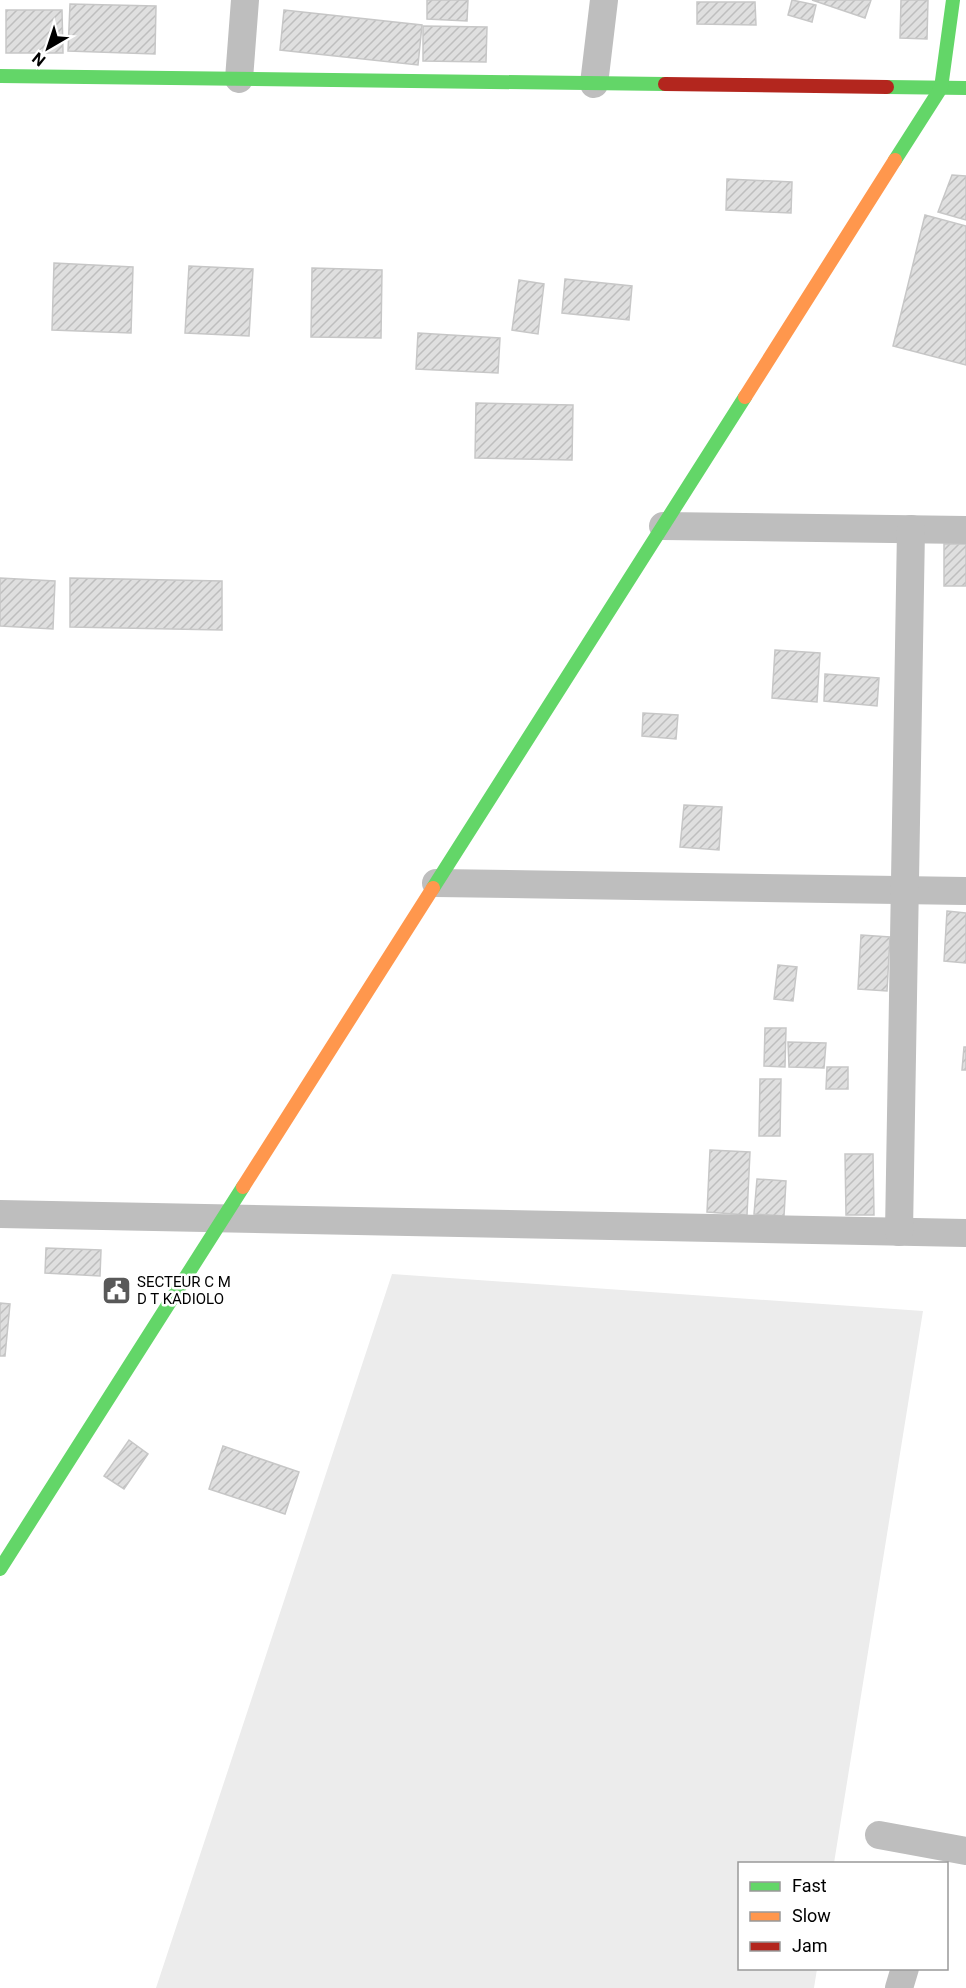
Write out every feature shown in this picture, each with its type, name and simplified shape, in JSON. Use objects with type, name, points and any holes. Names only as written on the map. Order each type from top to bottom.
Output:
[{"type":"street","points":[[239,79],[245,0]]},
{"type":"street","points":[[594,84],[604,0]]},
{"type":"street","points":[[0,1569],[941,88],[953,0]]},
{"type":"street","points":[[0,76],[966,88]]},
{"type":"street","points":[[663,526],[966,530]]},
{"type":"street","points":[[899,1232],[912,529]]},
{"type":"street","points":[[436,883],[966,891]]},
{"type":"street","points":[[0,1214],[966,1233]]},
{"type":"street","points":[[879,1835],[935,1854],[966,1851]]},
{"type":"street","points":[[899,1988],[904,1970]]},
{"type":"shaded area","points":[[392,1274],[923,1311],[834,1862],[738,1862],[738,1970],[817,1970],[814,1988],[156,1988]]},
{"type":"building","points":[[427,0],[468,0],[467,21],[427,19]]},
{"type":"building","points":[[792,0],[816,5],[812,22],[788,15]]},
{"type":"building","points":[[812,0],[871,0],[865,18]]},
{"type":"building","points":[[901,0],[928,0],[927,39],[900,38]]},
{"type":"building","points":[[697,2],[755,2],[756,25],[697,24]]},
{"type":"building","points":[[70,4],[156,6],[155,54],[68,51]]},
{"type":"building","points":[[6,10],[62,10],[63,53],[6,53]]},
{"type":"building","points":[[284,10],[422,25],[418,65],[280,50]]},
{"type":"building","points":[[423,26],[487,27],[486,62],[423,61]]},
{"type":"building","points":[[952,175],[966,176],[966,220],[938,212]]},
{"type":"building","points":[[727,179],[792,182],[791,213],[726,210]]},
{"type":"building","points":[[925,215],[966,226],[966,365],[893,346]]},
{"type":"building","points":[[54,263],[133,267],[131,333],[52,330]]},
{"type":"building","points":[[189,266],[253,269],[249,336],[185,333]]},
{"type":"building","points":[[312,268],[382,270],[381,338],[311,337]]},
{"type":"building","points":[[565,279],[632,286],[629,320],[562,313]]},
{"type":"building","points":[[519,280],[544,284],[538,334],[512,330]]},
{"type":"building","points":[[418,333],[500,338],[498,373],[416,369]]},
{"type":"building","points":[[476,403],[573,405],[572,460],[475,458]]},
{"type":"building","points":[[944,544],[966,544],[966,586],[944,586]]},
{"type":"building","points":[[0,578],[55,581],[53,629],[0,626]]},
{"type":"building","points":[[70,578],[222,581],[222,630],[70,627]]},
{"type":"building","points":[[775,650],[820,653],[817,702],[772,698]]},
{"type":"building","points":[[825,674],[879,678],[877,706],[824,701]]},
{"type":"building","points":[[643,713],[678,715],[676,739],[642,736]]},
{"type":"building","points":[[684,805],[722,807],[719,850],[680,847]]},
{"type":"building","points":[[947,911],[966,913],[966,963],[944,961]]},
{"type":"building","points":[[861,935],[890,937],[887,991],[858,989]]},
{"type":"building","points":[[778,965],[797,967],[793,1001],[774,999]]},
{"type":"building","points":[[765,1028],[786,1028],[785,1067],[764,1066]]},
{"type":"building","points":[[788,1042],[826,1043],[824,1068],[789,1067]]},
{"type":"building","points":[[964,1047],[966,1047],[966,1070],[962,1070]]},
{"type":"building","points":[[827,1067],[848,1067],[848,1089],[826,1089]]},
{"type":"building","points":[[760,1079],[781,1079],[780,1136],[759,1136]]},
{"type":"building","points":[[710,1150],[750,1152],[747,1215],[707,1212]]},
{"type":"building","points":[[845,1154],[873,1154],[874,1215],[846,1215]]},
{"type":"building","points":[[757,1179],[786,1181],[784,1216],[754,1214]]},
{"type":"building","points":[[46,1248],[101,1250],[100,1276],[45,1273]]},
{"type":"building","points":[[0,1303],[10,1304],[5,1356],[0,1356]]},
{"type":"building","points":[[129,1440],[148,1454],[124,1489],[104,1476]]},
{"type":"building","points":[[223,1446],[299,1472],[285,1514],[209,1489]]},
{"type":"traffic: fast","points":[[895,160],[941,88],[953,0]]},
{"type":"traffic: fast","points":[[0,76],[665,84]]},
{"type":"traffic: fast","points":[[887,87],[966,88]]},
{"type":"traffic: fast","points":[[433,888],[745,397]]},
{"type":"traffic: fast","points":[[0,1569],[243,1187]]},
{"type":"traffic: slow","points":[[745,397],[895,160]]},
{"type":"traffic: slow","points":[[243,1187],[433,888]]},
{"type":"traffic: jam","points":[[665,84],[887,87]]},
{"type":"place","name":"SECTEUR C M D T KADIOLO","points":[[116,1291]]}]
